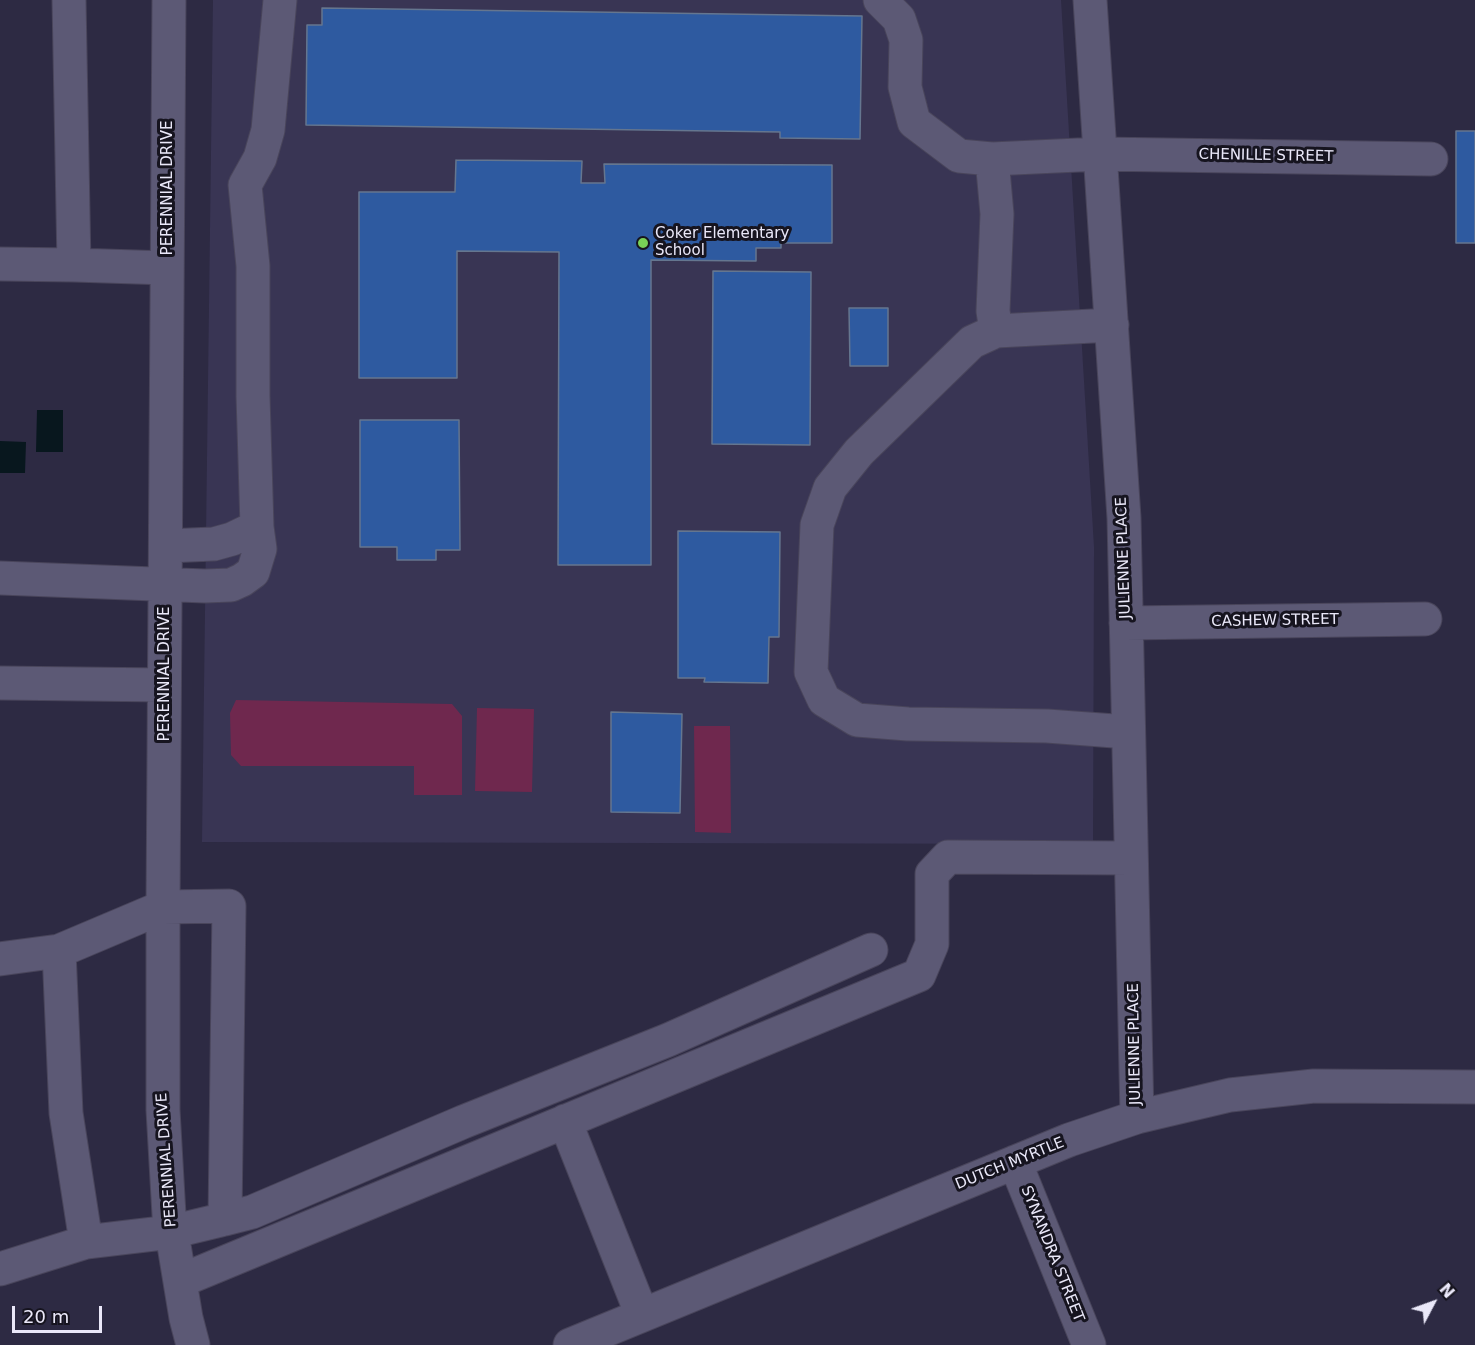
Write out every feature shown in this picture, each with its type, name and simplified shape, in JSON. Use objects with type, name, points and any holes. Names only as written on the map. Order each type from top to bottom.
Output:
[{"type":"street","points":[[69,0],[74,265]]},
{"type":"street","name":"PERENNIAL DRIVE","points":[[169,0],[163,1110],[171,1232],[193,1345]]},
{"type":"street","points":[[0,578],[205,586],[231,585],[253,572],[260,549],[257,527],[253,396],[253,266],[244,185],[260,158],[268,130],[280,0]]},
{"type":"street","name":"CHENILLE STREET","points":[[880,0],[899,19],[906,40],[905,87],[914,123],[959,156],[992,159],[1100,154],[1431,159]]},
{"type":"street","name":"JULIENNE PLACE","points":[[1090,0],[1124,518],[1137,1117]]},
{"type":"street","points":[[992,159],[997,214],[993,311],[996,331]]},
{"type":"street","points":[[0,264],[167,268]]},
{"type":"street","points":[[1112,325],[996,331],[972,342],[859,452],[830,488],[817,525],[811,672],[824,700],[857,720],[908,724],[1047,726],[1128,732]]},
{"type":"street","points":[[166,546],[214,544],[232,539],[257,527]]},
{"type":"street","name":"CASHEW STREET","points":[[1126,623],[1425,619]]},
{"type":"street","points":[[0,683],[165,685]]},
{"type":"street","points":[[180,1281],[920,975],[932,944],[932,874],[948,857],[1131,858]]},
{"type":"street","points":[[0,959],[58,951],[163,907],[229,906],[225,1219]]},
{"type":"street","points":[[0,1269],[86,1242],[171,1232],[252,1212],[463,1122],[668,1040],[872,950]]},
{"type":"street","points":[[58,951],[66,1113],[86,1242]]},
{"type":"street","name":"DUTCH MYRTLE","points":[[570,1345],[1069,1140],[1137,1117],[1230,1095],[1314,1086],[1475,1087]]},
{"type":"street","points":[[565,1121],[642,1315]]},
{"type":"street","name":"SYNANDRA STREET","points":[[1015,1162],[1089,1345]]},
{"type":"shaded area","name":"Coker Elementary School","points":[[213,0],[1061,0],[1094,547],[1093,844],[202,842]]},
{"type":"shaded area","points":[[37,410],[63,410],[63,452],[36,452]]},
{"type":"shaded area","points":[[0,441],[26,442],[25,473],[0,473]]},
{"type":"shaded area","points":[[236,700],[452,704],[462,716],[462,795],[414,795],[414,766],[241,766],[231,755],[230,713]]},
{"type":"shaded area","points":[[477,708],[534,709],[532,792],[475,791]]},
{"type":"shaded area","points":[[694,726],[730,726],[731,833],[695,832]]},
{"type":"building","points":[[322,8],[862,16],[860,139],[780,138],[780,132],[306,125],[307,25],[322,25]]},
{"type":"building","points":[[1456,131],[1475,131],[1475,243],[1456,243]]},
{"type":"building","points":[[456,160],[582,161],[581,183],[605,183],[604,164],[832,165],[832,243],[781,243],[781,248],[756,248],[756,261],[651,260],[651,565],[558,565],[559,252],[457,251],[457,378],[359,378],[359,192],[455,192]]},
{"type":"building","points":[[713,271],[811,272],[810,445],[712,444]]},
{"type":"building","points":[[849,308],[888,308],[888,366],[850,366]]},
{"type":"building","points":[[360,420],[459,420],[460,550],[436,550],[436,560],[397,560],[397,547],[360,547]]},
{"type":"building","points":[[678,531],[780,532],[779,637],[769,637],[768,683],[704,682],[705,678],[678,678]]},
{"type":"building","points":[[611,712],[682,714],[680,813],[611,812]]},
{"type":"place","name":"Coker Elementary School","points":[[643,243]]}]
